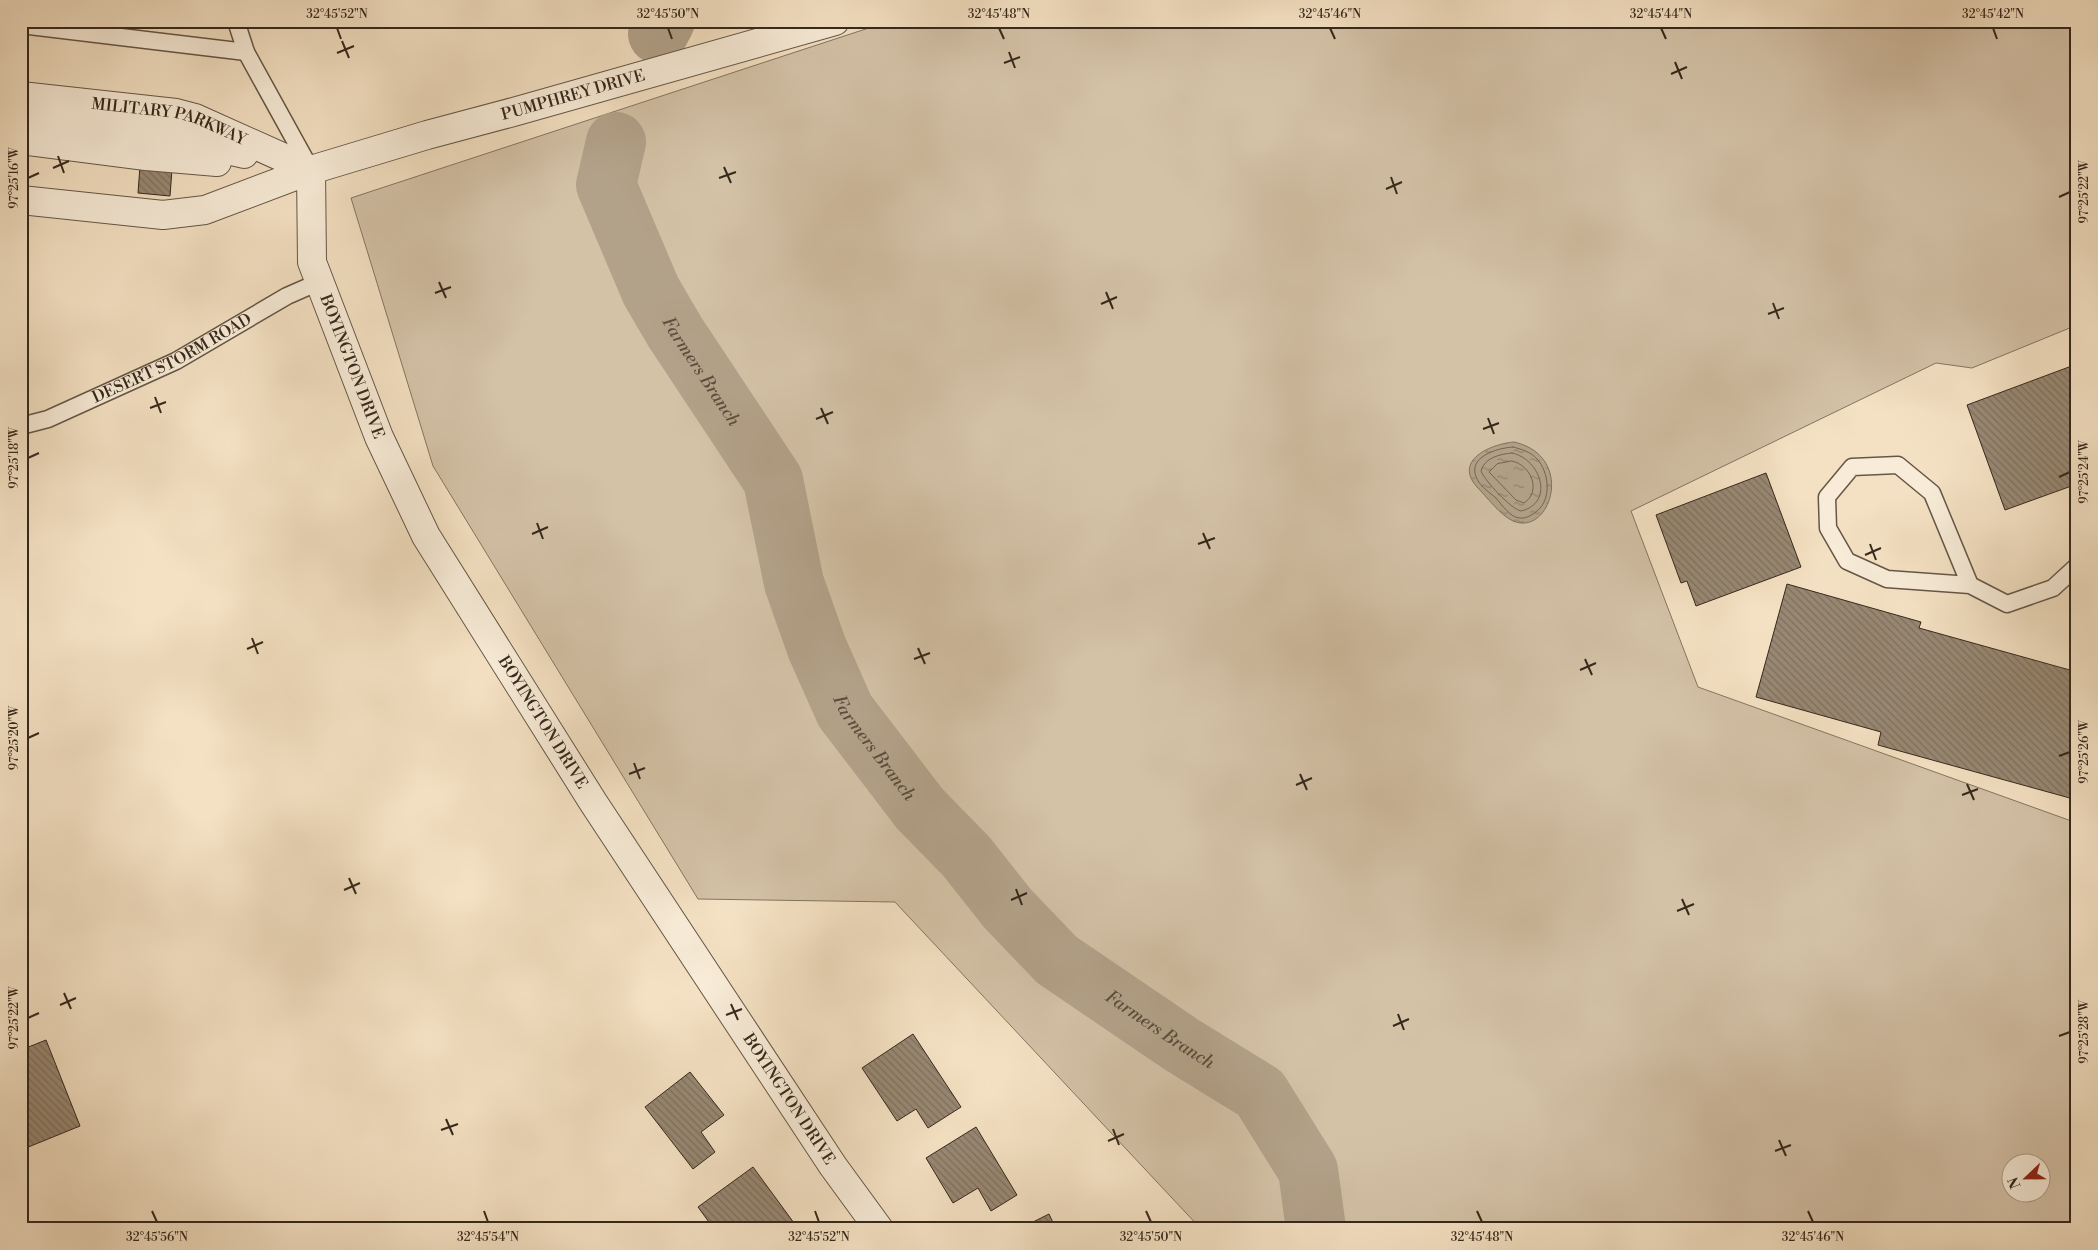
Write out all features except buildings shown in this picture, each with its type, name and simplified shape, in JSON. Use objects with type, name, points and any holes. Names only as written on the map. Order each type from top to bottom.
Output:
[{"type":"street","name":"PUMPHREY DRIVE","points":[[311,170],[427,135],[517,112],[835,21]]},
{"type":"street","name":"MILITARY PARKWAY","points":[[21,96],[176,113],[195,118],[311,170]]},
{"type":"street","name":"MILITARY PARKWAY","points":[[21,117],[190,141],[311,170]]},
{"type":"street","name":"MILITARY PARKWAY","points":[[21,140],[146,156],[311,170]]},
{"type":"street","points":[[21,200],[163,215],[205,210],[311,170]]},
{"type":"street","name":"BOYINGTON DRIVE","points":[[311,170],[312,262],[379,437],[426,536],[599,810],[833,1166],[879,1229]]},
{"type":"lane","points":[[236,21],[246,52],[311,170]]},
{"type":"lane","points":[[21,25],[246,52]]},
{"type":"lane","name":"DESERT STORM ROAD","points":[[21,426],[48,420],[176,361],[287,296],[319,282]]},
{"type":"lane","points":[[1970,586],[1932,493],[1898,465],[1852,467],[1827,496],[1828,528],[1847,560],[1887,579],[1970,586],[2007,604],[2053,588],[2077,566]]},
{"type":"shaded area","points":[[890,21],[2077,21],[2077,325],[1972,368],[1936,363],[1631,511],[1698,687],[2077,823],[2077,1229],[1201,1229],[895,902],[698,899],[433,466],[351,198]]},
{"type":"water","points":[[1514,442],[1533,450],[1545,463],[1551,477],[1551,493],[1546,507],[1538,517],[1526,523],[1513,521],[1499,510],[1477,487],[1469,469],[1472,461],[1486,450],[1505,443]]},
{"type":"waterway","name":"Farmers Branch","points":[[658,34],[665,21]]},
{"type":"waterway","name":"Farmers Branch","points":[[616,142],[606,185],[651,291],[675,332],[773,480],[794,583],[817,648],[845,711],[920,809],[966,856],[1008,909],[1057,960],[1182,1045],[1260,1093],[1308,1170],[1316,1229]]}]
